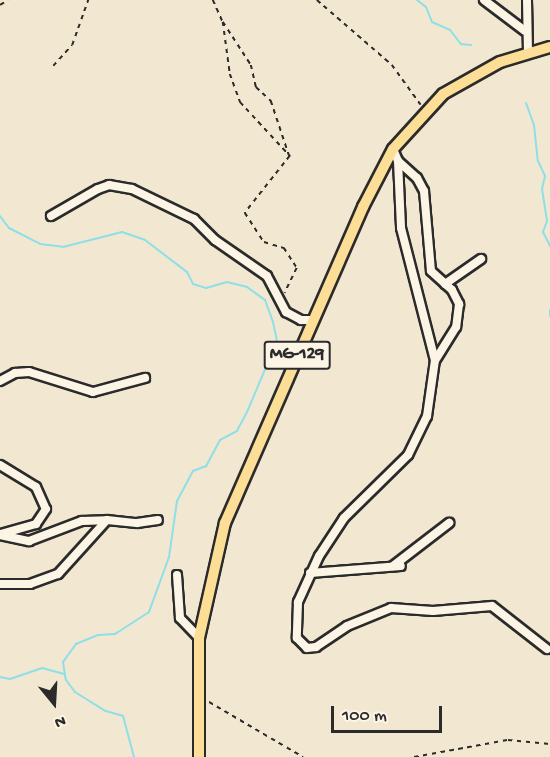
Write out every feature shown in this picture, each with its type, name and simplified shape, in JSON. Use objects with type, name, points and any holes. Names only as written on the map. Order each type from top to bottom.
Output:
[{"type":"main road","name":"MG-129","points":[[198,757],[199,638],[225,523],[312,320],[393,149],[425,111],[469,76],[528,52],[550,47]]},
{"type":"street","points":[[484,0],[525,32]]},
{"type":"street","points":[[526,1],[525,32],[528,52]]},
{"type":"street","points":[[393,149],[398,161],[401,228],[435,360]]},
{"type":"street","points":[[398,161],[417,178],[424,191],[429,215],[427,261],[435,275],[458,298],[458,318],[435,360],[427,416],[417,442],[393,471],[344,518],[310,573],[298,602],[295,627],[297,638],[307,648],[316,647],[347,626],[391,608],[433,611],[492,606],[547,650]]},
{"type":"street","points":[[51,216],[98,189],[110,185],[132,189],[181,211],[227,249],[259,269],[292,317],[312,320]]},
{"type":"street","points":[[445,284],[481,259]]},
{"type":"street","points":[[0,381],[15,373],[29,372],[93,392],[145,378]]},
{"type":"street","points":[[0,465],[36,487],[46,509],[36,524],[0,534]]},
{"type":"street","points":[[0,534],[29,541],[82,521],[106,520],[137,523],[158,519]]},
{"type":"street","points":[[0,584],[30,584],[58,574],[106,520]]},
{"type":"street","points":[[310,573],[397,566],[449,523]]},
{"type":"street","points":[[177,574],[180,618],[199,638]]},
{"type":"path","points":[[0,5],[8,0]]},
{"type":"path","points":[[53,66],[72,45],[88,0]]},
{"type":"path","points":[[213,0],[223,22],[251,64],[256,87],[271,100],[290,156]]},
{"type":"path","points":[[317,0],[392,65],[425,111]]},
{"type":"path","points":[[223,22],[230,74],[240,102],[290,156]]},
{"type":"path","points":[[280,301],[297,268],[284,248],[264,242],[245,213],[290,156]]},
{"type":"path","points":[[199,697],[303,757]]},
{"type":"path","points":[[414,757],[508,740],[550,744]]},
{"type":"waterway","points":[[417,0],[426,7],[432,22],[450,30],[461,44],[471,45]]},
{"type":"waterway","points":[[526,103],[534,125],[538,161],[545,176],[542,189],[547,221],[543,232],[550,246]]},
{"type":"waterway","points":[[0,216],[9,228],[40,244],[63,247],[122,232],[145,240],[187,272],[193,284],[206,288],[227,282],[247,287],[265,300],[273,322],[277,341],[237,431],[220,440],[206,466],[193,471],[177,501],[169,557],[149,612],[115,634],[98,635],[76,644],[63,662],[66,680],[75,692],[106,711],[123,716],[134,757]]},
{"type":"waterway","points":[[550,310],[550,316]]},
{"type":"waterway","points":[[0,677],[10,679],[42,668],[65,674]]}]
